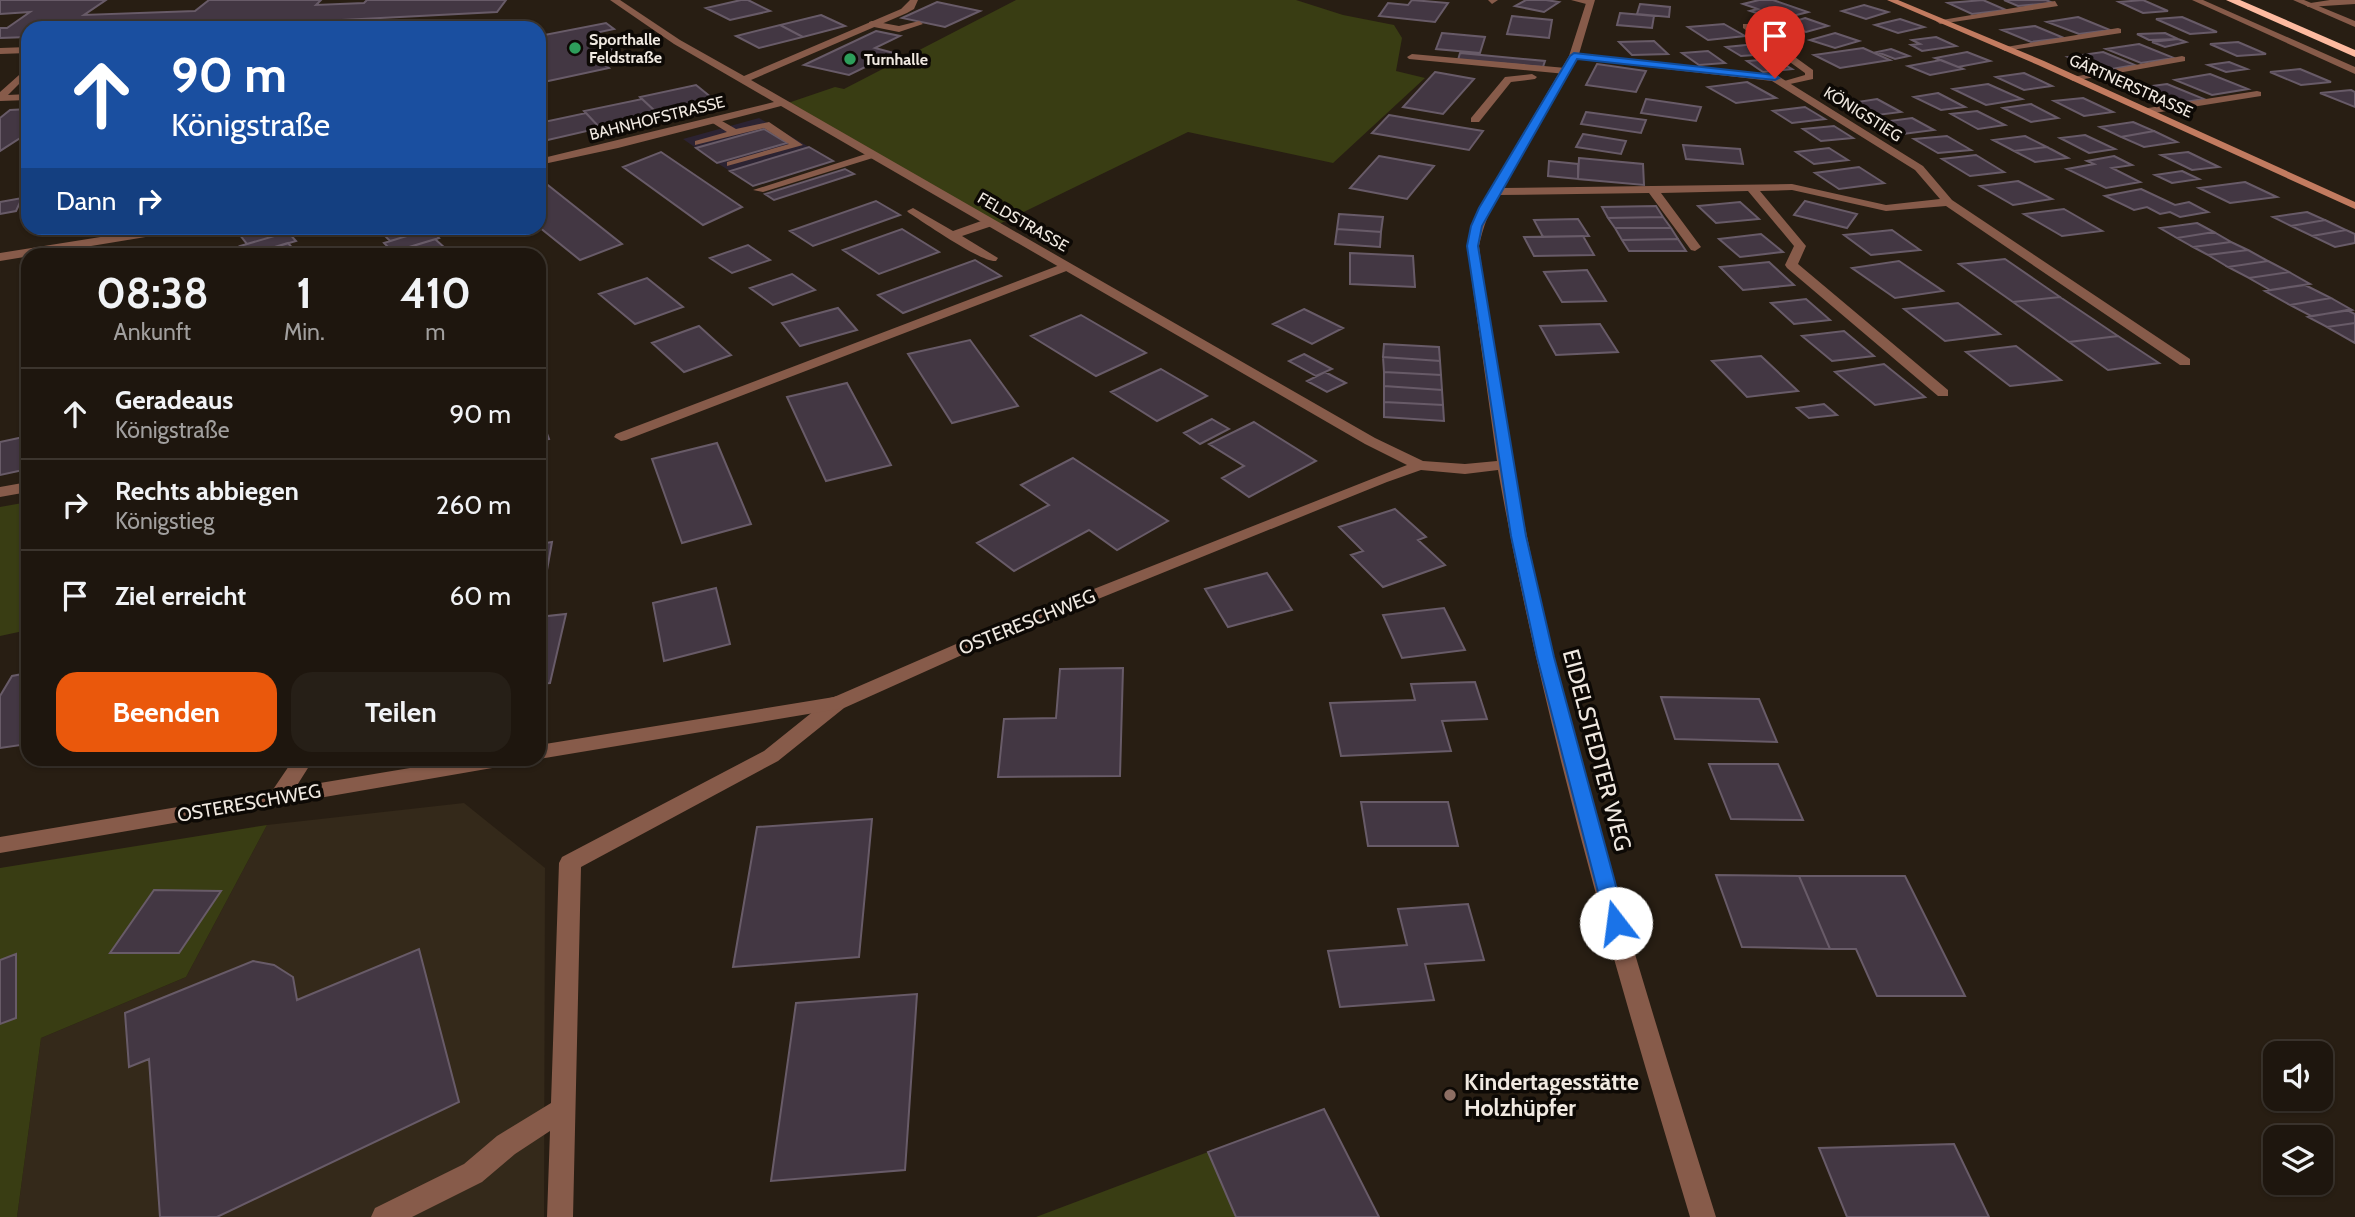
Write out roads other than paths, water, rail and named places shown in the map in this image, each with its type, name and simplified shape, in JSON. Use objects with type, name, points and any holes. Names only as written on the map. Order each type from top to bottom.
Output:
[{"type":"highway","points":[[2231,0],[2355,54]]},
{"type":"highway","points":[[2261,0],[2273,5]]},
{"type":"street","name":"FELDSTRASSE","points":[[614,0],[642,21],[988,223],[1370,441],[1420,466]]},
{"type":"street","points":[[743,80],[904,11],[915,0]]},
{"type":"street","points":[[1575,0],[1590,1]]},
{"type":"street","name":"GÄRTNERSTRASSE","points":[[1891,0],[2148,111],[2355,206]]},
{"type":"street","points":[[2196,0],[2355,71]]},
{"type":"street","points":[[2297,0],[2355,24]]},
{"type":"street","name":"EIDELSTEDTER WEG","points":[[1590,1],[1574,56],[1494,192],[1477,226],[1473,246],[1518,536],[1545,657],[1623,950],[1703,1217]]},
{"type":"street","points":[[2308,5],[2355,1]]},
{"type":"street","points":[[1940,21],[2055,5]]},
{"type":"street","points":[[872,24],[899,29],[919,24]]},
{"type":"street","points":[[1746,26],[1810,72],[1810,77],[1784,84]]},
{"type":"street","points":[[2005,48],[2118,31]]},
{"type":"street","points":[[0,51],[21,50]]},
{"type":"street","name":"KÖNIGSTIEG","points":[[1574,56],[1666,69],[1775,78],[1919,168],[1948,202],[2185,362]]},
{"type":"street","points":[[1412,57],[1563,76]]},
{"type":"street","points":[[2073,78],[2182,59]]},
{"type":"street","points":[[1475,120],[1511,77],[1563,76]]},
{"type":"street","points":[[0,98],[21,77]]},
{"type":"street","points":[[2148,111],[2257,94]]},
{"type":"street","points":[[0,98],[21,97]]},
{"type":"street","name":"BAHNHOFSTRASSE","points":[[546,160],[782,103]]},
{"type":"street","points":[[715,120],[735,133]]},
{"type":"street","points":[[699,143],[765,124],[798,145],[731,164]]},
{"type":"street","points":[[759,190],[872,155]]},
{"type":"street","points":[[1494,192],[1792,187],[1886,208],[1948,202]]},
{"type":"street","points":[[1751,188],[1800,246],[1791,265],[1943,393]]},
{"type":"street","points":[[1653,190],[1695,247]]},
{"type":"street","points":[[913,211],[992,258]]},
{"type":"street","points":[[953,235],[988,223]]},
{"type":"street","points":[[55,248],[134,235]]},
{"type":"street","points":[[0,257],[21,254]]},
{"type":"street","points":[[621,438],[1065,267]]},
{"type":"street","name":"OSTERESCHWEG","points":[[546,751],[837,703],[976,642],[1420,466],[1465,469],[1506,465]]},
{"type":"street","points":[[0,492],[21,488]]},
{"type":"street","points":[[560,1217],[570,863],[771,756],[837,703]]},
{"type":"street","points":[[278,798],[299,766]]},
{"type":"street","name":"OSTERESCHWEG","points":[[0,845],[463,766]]},
{"type":"street","points":[[384,1217],[473,1174],[506,1145],[564,1108]]},
{"type":"place","name":"Sporthalle Feldstraße","points":[[575,48]]},
{"type":"place","name":"Turnhalle","points":[[850,59]]},
{"type":"place","name":"Kindertagesstätte Holzhüpfer","points":[[1450,1095]]}]
